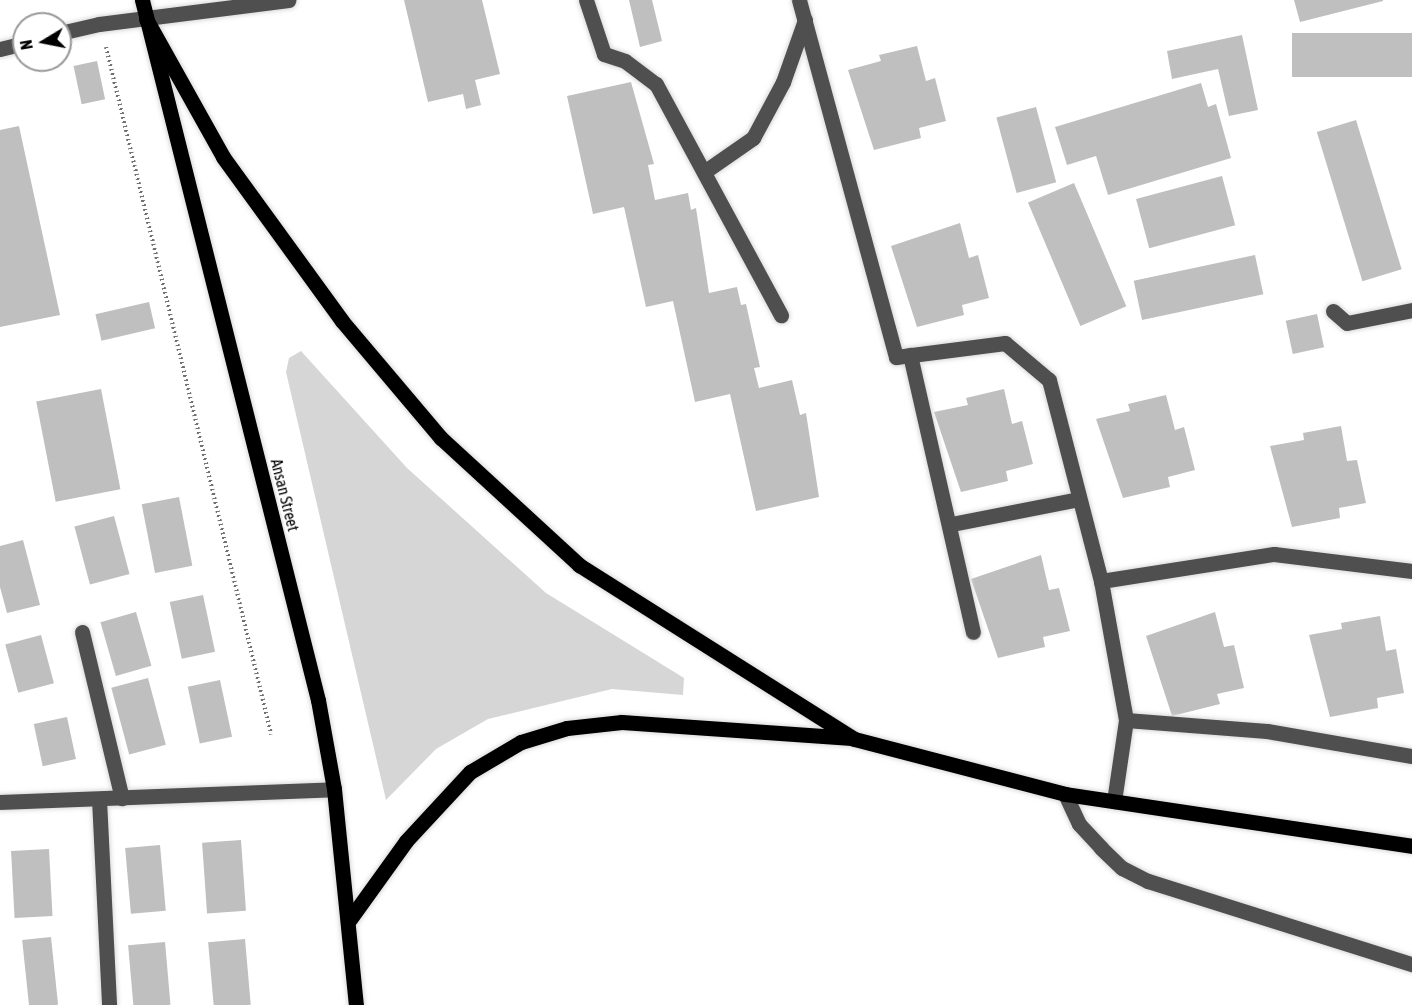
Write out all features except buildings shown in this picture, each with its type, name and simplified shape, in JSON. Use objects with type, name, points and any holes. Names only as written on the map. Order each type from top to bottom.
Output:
[{"type":"main road","name":"Ansan Street","points":[[142,0],[318,700],[334,789],[350,920],[356,1005]]},
{"type":"main road","points":[[146,19],[223,158],[342,321],[441,438],[579,565],[854,739]]},
{"type":"main road","points":[[350,920],[406,841],[470,772],[521,742],[567,728],[622,722],[854,739],[1065,794],[1412,846]]},
{"type":"street","points":[[72,30],[99,24],[288,0]]},
{"type":"street","points":[[586,0],[604,54],[625,61],[656,84],[781,315]]},
{"type":"street","points":[[800,0],[896,357],[1005,343],[1049,380],[1101,581],[1126,720],[1114,801]]},
{"type":"street","points":[[705,172],[753,138],[783,82],[805,20]]},
{"type":"street","points":[[1333,311],[1347,323],[1412,310]]},
{"type":"street","points":[[910,355],[952,524],[973,632]]},
{"type":"street","points":[[952,524],[1079,499]]},
{"type":"street","points":[[1101,581],[1274,554],[1412,571]]},
{"type":"street","points":[[82,632],[122,798]]},
{"type":"street","points":[[1126,720],[1267,731],[1412,756]]},
{"type":"street","points":[[0,802],[334,789]]},
{"type":"street","points":[[1065,794],[1079,824],[1101,848],[1122,868],[1148,881],[1412,964]]},
{"type":"street","points":[[99,799],[109,1005]]},
{"type":"path","points":[[99,24],[271,734]]},
{"type":"shaded area","points":[[301,351],[407,468],[546,593],[684,678],[683,695],[612,689],[488,719],[436,749],[386,800],[286,372],[289,358]]}]
